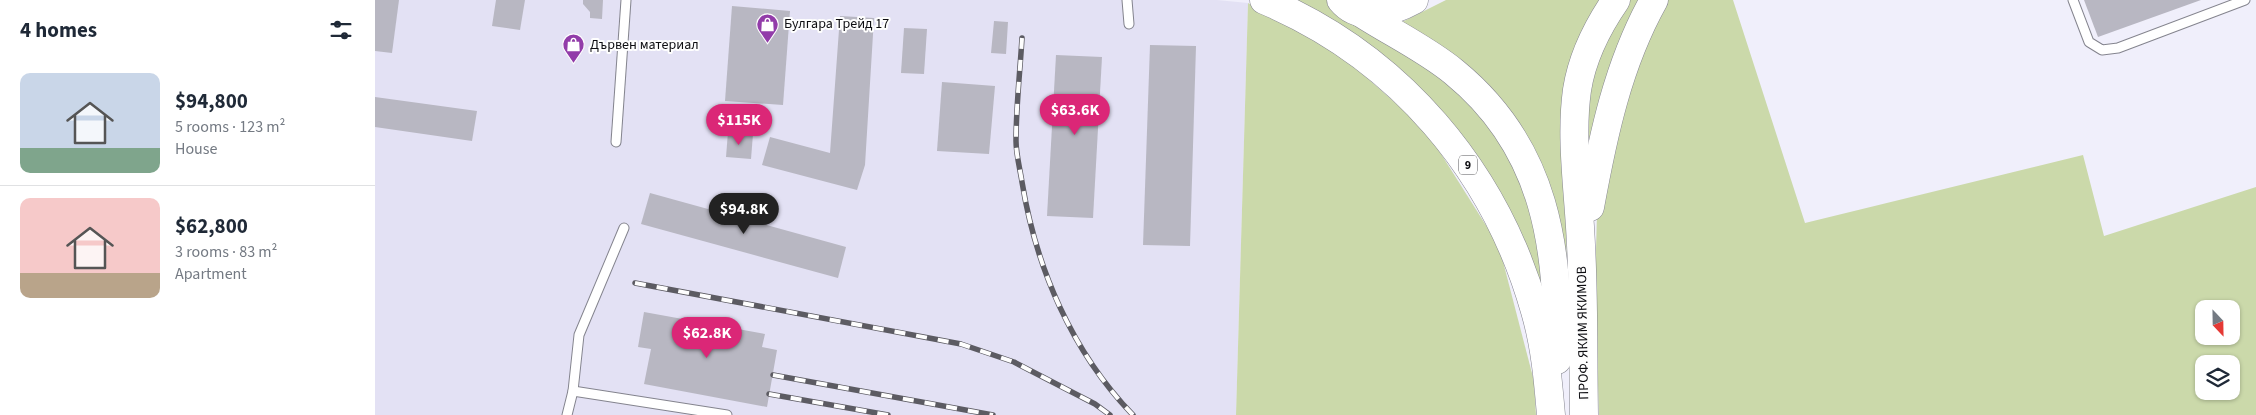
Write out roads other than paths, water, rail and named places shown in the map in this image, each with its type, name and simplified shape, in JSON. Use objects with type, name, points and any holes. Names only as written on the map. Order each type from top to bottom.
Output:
[{"type":"highway","name":"9","points":[[1264,0],[1289,10],[1331,33],[1368,60],[1403,90],[1435,123],[1465,159],[1508,236],[1535,311],[1548,373],[1551,415]]},
{"type":"highway","points":[[1351,7],[1378,13],[1414,0]]},
{"type":"highway","points":[[1581,250],[1576,138],[1577,89],[1593,41],[1604,18],[1616,0]]},
{"type":"highway","points":[[1581,250],[1601,144],[1617,87],[1639,27],[1654,0]]},
{"type":"highway","points":[[1351,7],[1424,50],[1455,72],[1482,99],[1505,128],[1524,160],[1545,213],[1555,268],[1558,321],[1556,415]]},
{"type":"highway","name":"ПРОФ. ЯКИМ ЯКИМОВ","points":[[1581,250],[1584,415]]},
{"type":"lane","points":[[616,142],[626,0]]},
{"type":"lane","points":[[1127,0],[1129,24]]},
{"type":"lane","points":[[2073,0],[2089,42],[2102,50],[2118,48],[2245,0]]},
{"type":"lane","points":[[567,415],[573,391],[579,335],[624,228]]},
{"type":"lane","points":[[573,391],[727,415]]},
{"type":"railway","points":[[1022,38],[1016,146],[1028,214],[1037,246],[1047,277],[1075,336],[1111,390],[1133,415]]},
{"type":"railway","points":[[635,283],[961,344],[1014,362],[1095,404],[1110,415]]},
{"type":"railway","points":[[773,375],[993,415]]},
{"type":"railway","points":[[769,394],[888,415]]},
{"type":"place","name":"Булгара Трейд 17","points":[[768,43]]},
{"type":"place","name":"Дървен материал","points":[[574,64]]}]
